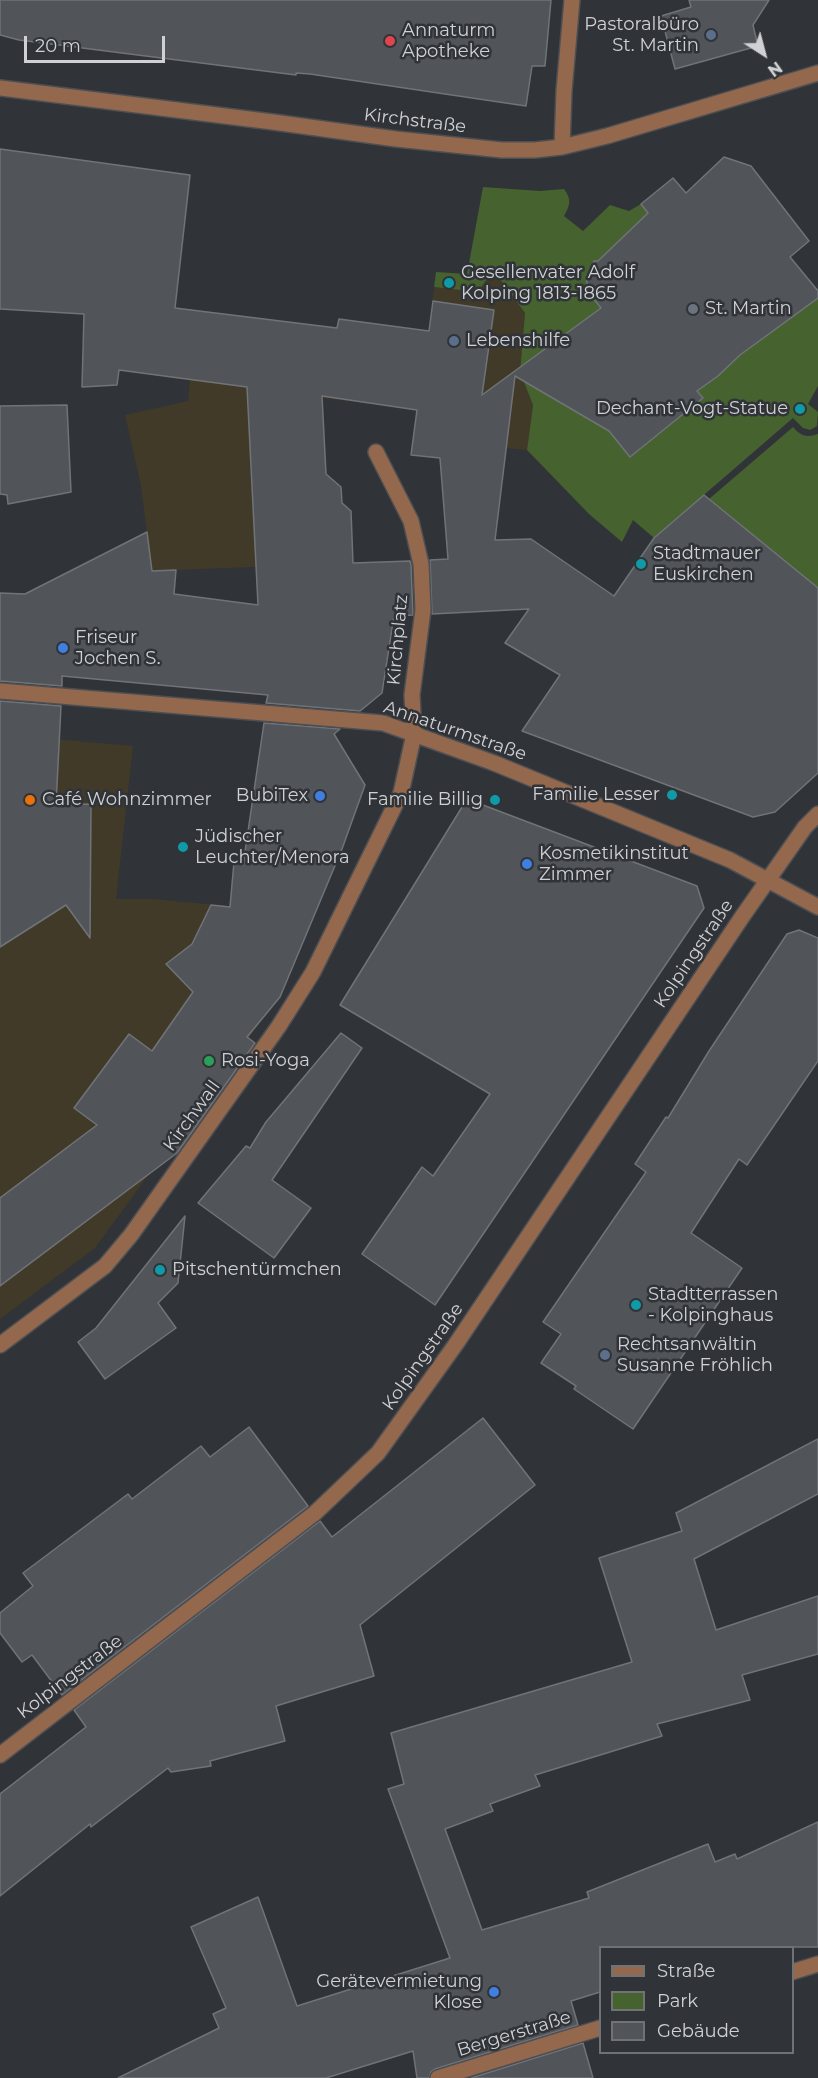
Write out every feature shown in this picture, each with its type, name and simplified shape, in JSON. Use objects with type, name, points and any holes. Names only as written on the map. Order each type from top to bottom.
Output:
[{"type":"street","points":[[562,147],[564,91],[572,0]]},
{"type":"street","name":"Kirchstraße","points":[[0,88],[396,139],[502,150],[535,150],[562,147],[607,136],[818,73]]},
{"type":"street","name":"Kirchplatz","points":[[376,452],[411,521],[421,564],[423,610],[412,695],[414,734]]},
{"type":"street","name":"Annaturmstraße","points":[[0,690],[383,723],[494,763],[730,860],[818,907]]},
{"type":"street","name":"Kirchwall","points":[[0,1345],[105,1266],[131,1235],[279,1026],[313,972],[401,793],[414,734]]},
{"type":"street","name":"Kolpingstraße","points":[[0,1755],[315,1513],[378,1453],[456,1344],[742,917],[805,827],[818,814]]},
{"type":"street","points":[[794,1971],[818,1964]]},
{"type":"street","name":"Bergerstraße","points":[[438,2078],[599,2028]]},
{"type":"shaded area","points":[[0,149],[190,175],[174,307],[336,328],[339,319],[429,331],[434,287],[478,292],[493,269],[525,313],[520,372],[533,405],[527,450],[505,448],[503,467],[411,455],[417,409],[322,398],[326,473],[341,487],[342,503],[351,511],[353,563],[176,570],[166,685],[0,670],[0,593],[25,594],[91,562],[148,541],[141,486],[125,415],[188,401],[190,380],[125,371],[138,273],[0,240]]},
{"type":"shaded area","points":[[0,734],[133,746],[116,899],[152,899],[229,906],[234,862],[243,864],[259,758],[358,773],[365,785],[342,849],[288,971],[262,1020],[95,1248],[0,1319]]},
{"type":"green space","points":[[483,187],[540,191],[564,189],[569,202],[564,216],[583,231],[610,205],[629,211],[641,204],[652,217],[606,253],[593,286],[587,289],[589,293],[595,292],[604,303],[600,307],[607,316],[581,401],[630,457],[703,398],[697,391],[731,363],[814,286],[818,289],[818,386],[808,404],[818,412],[817,426],[810,430],[803,428],[793,418],[654,538],[633,520],[622,542],[589,514],[527,450],[533,405],[520,372],[525,313],[493,270],[478,292],[434,287],[436,272],[467,274]]},
{"type":"green space","points":[[793,427],[804,435],[818,434],[818,588],[709,499]]},
{"type":"building","points":[[0,0],[551,0],[545,66],[532,66],[526,106],[310,74],[296,73],[296,75],[19,40],[0,35]]},
{"type":"building","name":"Pastoralbüro St. Martin","points":[[689,0],[769,0],[753,25],[758,46],[675,69],[661,16],[691,7]]},
{"type":"building","points":[[0,149],[190,175],[175,308],[337,328],[339,319],[429,331],[433,301],[494,310],[482,395],[601,308],[589,293],[586,277],[594,261],[598,261],[648,213],[641,204],[673,178],[686,193],[724,157],[751,166],[809,241],[790,257],[818,291],[818,298],[740,355],[718,376],[697,391],[703,398],[630,457],[609,431],[515,376],[495,540],[531,539],[614,596],[654,538],[704,495],[818,588],[818,773],[775,812],[753,817],[522,731],[560,675],[505,643],[529,609],[432,614],[430,560],[448,559],[440,458],[411,455],[417,410],[322,396],[326,474],[341,487],[342,503],[351,511],[353,563],[410,561],[411,565],[413,615],[394,616],[382,693],[360,711],[266,703],[268,695],[62,676],[62,686],[0,681],[0,593],[25,594],[147,532],[152,571],[176,570],[174,594],[258,605],[247,387],[119,370],[117,385],[82,387],[84,314],[0,309]]},
{"type":"building","points":[[67,405],[71,492],[8,504],[7,495],[0,494],[0,406]]},
{"type":"building","points":[[0,701],[61,706],[56,805],[91,804],[90,938],[66,905],[0,947]]},
{"type":"building","points":[[264,723],[340,729],[334,734],[365,785],[342,849],[280,997],[247,1037],[255,1043],[177,1153],[0,1286],[0,1198],[97,1125],[74,1108],[129,1034],[152,1051],[193,992],[166,964],[192,944],[211,905],[230,907],[234,862],[243,865]]},
{"type":"building","points":[[467,799],[697,886],[704,908],[435,1305],[362,1254],[422,1167],[433,1176],[490,1094],[340,1005]]},
{"type":"building","points":[[799,930],[818,938],[818,1061],[747,1165],[739,1159],[691,1233],[742,1268],[633,1429],[574,1389],[576,1386],[541,1363],[561,1334],[543,1322],[646,1172],[635,1164],[666,1117],[668,1118],[709,1051],[787,934]]},
{"type":"building","points":[[341,1033],[362,1048],[272,1180],[311,1208],[274,1258],[198,1203],[246,1146],[250,1148],[266,1122]]},
{"type":"building","points":[[185,1216],[178,1283],[158,1303],[176,1328],[105,1379],[78,1342],[96,1328]]},
{"type":"building","points":[[483,1418],[535,1485],[360,1625],[374,1676],[276,1706],[285,1741],[210,1761],[211,1766],[171,1772],[168,1768],[91,1827],[90,1824],[0,1896],[0,1794],[86,1727],[74,1710],[320,1521],[332,1537]]},
{"type":"building","points":[[249,1427],[308,1506],[62,1695],[32,1655],[22,1662],[0,1633],[0,1613],[33,1586],[23,1573],[128,1494],[132,1499],[201,1446],[210,1457]]},
{"type":"building","points":[[818,1439],[818,1494],[694,1559],[716,1630],[818,1596],[818,1654],[742,1675],[750,1700],[657,1724],[662,1736],[535,1775],[540,1786],[490,1804],[493,1811],[445,1829],[482,1930],[589,1898],[587,1892],[708,1844],[715,1862],[735,1854],[737,1859],[818,1822],[818,1947],[599,1946],[599,1992],[571,2001],[578,2025],[435,2069],[429,2078],[417,2078],[413,2051],[326,2078],[118,2078],[219,2028],[213,2014],[226,2008],[191,1927],[258,1897],[297,2006],[450,1958],[388,1789],[404,1784],[391,1733],[632,1662],[599,1558],[682,1531],[676,1513]]},
{"type":"building","points":[[583,2043],[593,2078],[471,2078]]},
{"type":"place","name":"Pastoralbüro St. Martin","points":[[711,35]]},
{"type":"place","name":"Annaturm Apotheke","points":[[390,41]]},
{"type":"place","name":"Gesellenvater Adolf Kolping 1813-1865","points":[[449,283]]},
{"type":"place","name":"St. Martin","points":[[693,309]]},
{"type":"place","name":"Lebenshilfe","points":[[454,341]]},
{"type":"place","name":"Dechant-Vogt-Statue","points":[[800,409]]},
{"type":"place","name":"Stadtmauer Euskirchen","points":[[641,564]]},
{"type":"place","name":"Friseur Jochen S.","points":[[63,648]]},
{"type":"place","name":"Familie Lesser","points":[[672,795]]},
{"type":"place","name":"BubiTex","points":[[320,796]]},
{"type":"place","name":"Café Wohnzimmer","points":[[30,800]]},
{"type":"place","name":"Familie Billig","points":[[495,800]]},
{"type":"place","name":"Jüdischer Leuchter/Menora","points":[[183,847]]},
{"type":"place","name":"Kosmetikinstitut Zimmer","points":[[527,864]]},
{"type":"place","name":"Rosi-Yoga","points":[[209,1061]]},
{"type":"place","name":"Pitschentürmchen","points":[[160,1270]]},
{"type":"place","name":"Stadtterrassen - Kolpinghaus","points":[[636,1305]]},
{"type":"place","name":"Rechtsanwältin Susanne Fröhlich","points":[[605,1355]]},
{"type":"place","name":"Gerätevermietung Klose","points":[[494,1992]]}]
